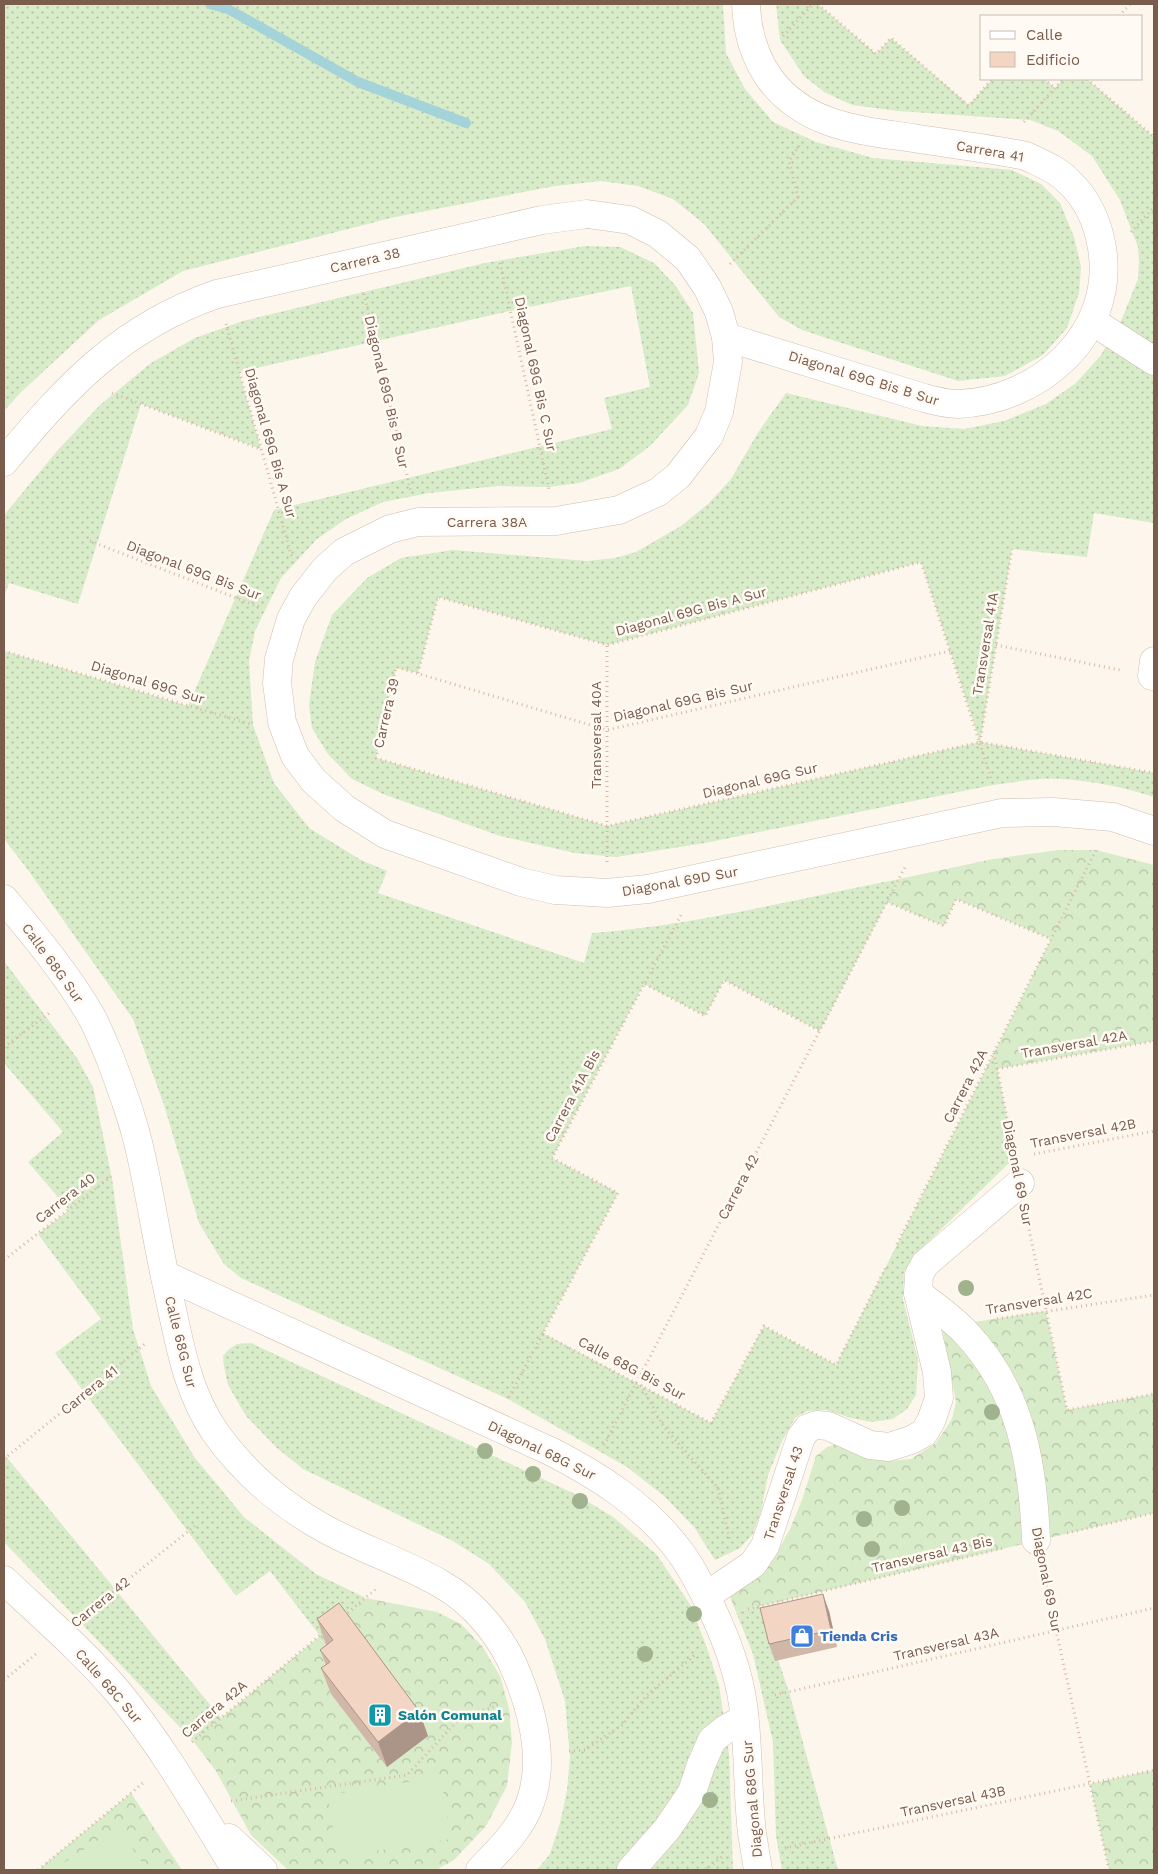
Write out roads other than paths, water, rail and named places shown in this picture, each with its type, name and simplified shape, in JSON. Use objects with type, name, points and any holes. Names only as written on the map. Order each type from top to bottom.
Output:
[{"type":"street","name":"Carrera 41","points":[[746,4],[748,24],[759,62],[782,95],[800,109],[818,118],[848,128],[999,150],[1026,156],[1048,166],[1067,179],[1082,194],[1100,237],[1104,261]]},
{"type":"street","name":"Carrera 38","points":[[4,462],[47,410],[76,380],[116,346],[177,310],[217,294],[542,220],[587,214],[630,220],[658,234],[688,259],[707,287],[719,312],[726,337]]},
{"type":"street","name":"Diagonal 69G Bis B Sur","points":[[726,337],[924,398],[956,404],[984,401],[1013,392],[1038,380],[1058,365],[1077,346],[1092,321],[1099,303],[1104,261]]},
{"type":"street","points":[[1092,321],[1154,361]]},
{"type":"street","name":"Carrera 38A","points":[[286,734],[282,722],[277,683],[279,659],[297,608],[325,569],[344,552],[390,529],[418,522],[556,521],[619,510],[658,492],[678,476],[709,436],[719,412],[728,362],[726,337]]},
{"type":"street","name":"Diagonal 69D Sur","points":[[286,734],[295,756],[314,781],[344,808],[385,834],[521,882],[555,890],[607,893],[648,889],[1002,813],[1053,812],[1113,817],[1154,831]]},
{"type":"street","name":"Calle 68G Sur","points":[[4,899],[76,992],[92,1017],[115,1071],[131,1113],[141,1153],[182,1357],[195,1398],[215,1431],[242,1465],[265,1488],[296,1511],[327,1530],[405,1565],[444,1585],[466,1602],[486,1622],[516,1670],[526,1697],[532,1722],[536,1754],[536,1782],[530,1805],[516,1828],[481,1870]]},
{"type":"street","name":"Transversal 43","points":[[715,1615],[738,1576],[753,1564],[765,1546],[801,1438],[808,1428],[817,1425],[828,1426],[870,1446],[889,1446],[911,1440],[924,1433],[939,1398],[937,1372],[918,1293],[919,1275],[925,1264],[1017,1170]]},
{"type":"street","name":"Diagonal 68G Sur","points":[[164,1275],[552,1452],[590,1472],[614,1488],[665,1532],[679,1549],[715,1615],[729,1650],[743,1711],[752,1833],[757,1862]]},
{"type":"street","name":"Diagonal 69 Sur","points":[[918,1293],[965,1331],[990,1363],[1004,1386],[1023,1433],[1030,1470],[1036,1540]]},
{"type":"street","name":"Calle 68C Sur","points":[[4,1580],[117,1691],[169,1762],[236,1870]]},
{"type":"street","points":[[631,1870],[667,1829],[692,1792],[712,1740],[743,1711]]},
{"type":"street","name":"Calle 68C Sur","points":[[198,1806],[263,1870]]},
{"type":"waterway","points":[[210,4],[228,9],[358,82],[466,123]]},
{"type":"place","name":"Tienda Cris","points":[[802,1636]]},
{"type":"place","name":"Salón Comunal","points":[[380,1715]]}]
